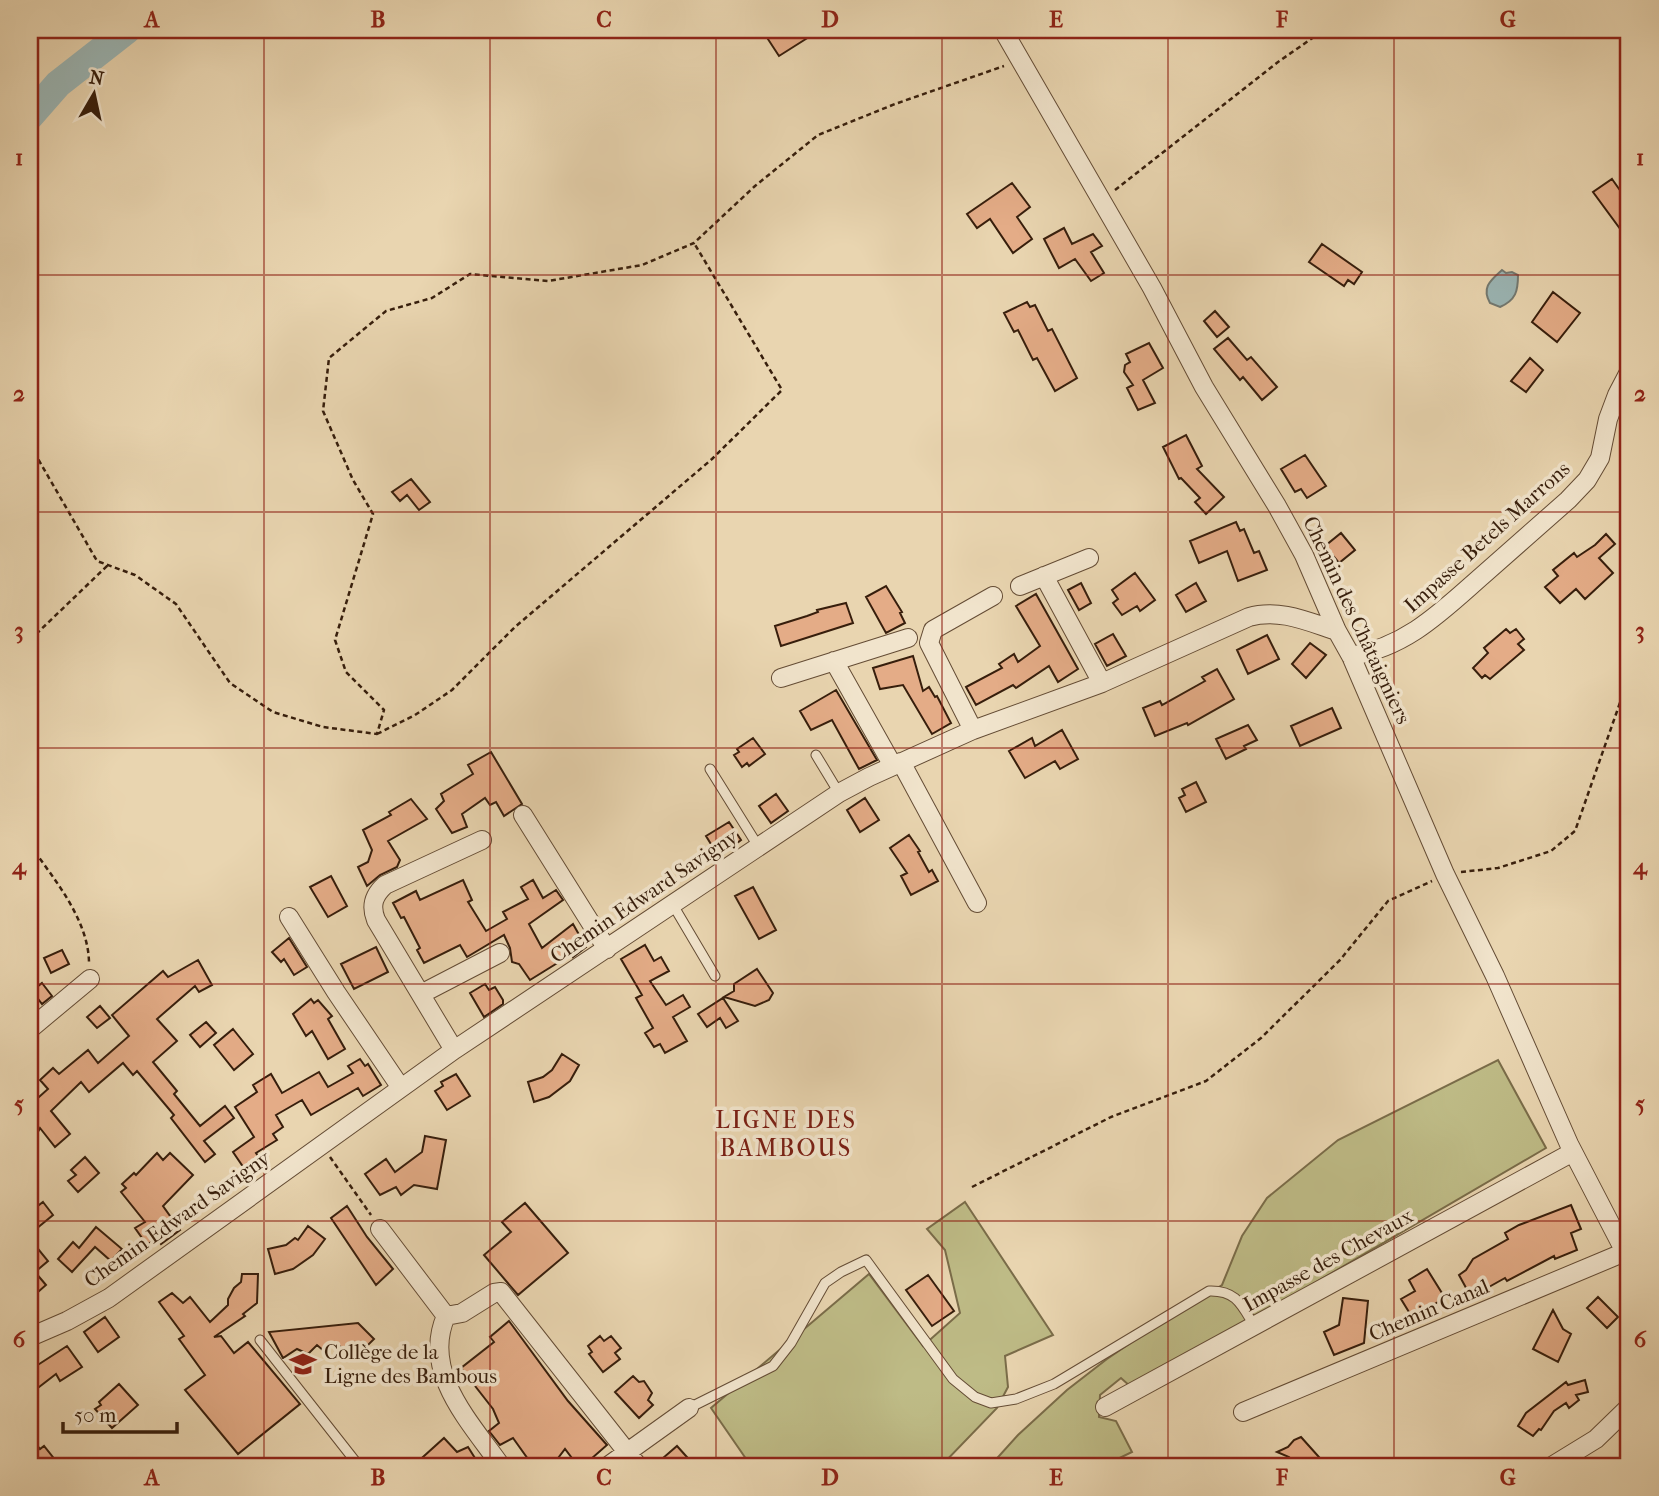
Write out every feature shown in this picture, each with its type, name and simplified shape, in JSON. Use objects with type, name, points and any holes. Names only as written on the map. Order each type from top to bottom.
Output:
[{"type":"street","name":"Chemin des Châtaigniers","points":[[1003,30],[1152,288],[1204,387],[1299,545],[1573,1152],[1627,1255]]},
{"type":"street","name":"Impasse Betels Marrons","points":[[1351,656],[1371,653],[1396,644],[1424,627],[1568,500],[1587,480],[1600,458],[1608,419],[1629,372]]},
{"type":"street","points":[[1020,586],[1088,558]]},
{"type":"street","points":[[1044,576],[1102,683]]},
{"type":"street","points":[[973,730],[929,643],[930,635],[933,630],[993,596]]},
{"type":"street","name":"Chemin Edward Savigny","points":[[30,1337],[109,1298],[454,1050],[839,793],[973,730],[1102,683],[1259,614],[1294,617],[1337,631]]},
{"type":"street","points":[[781,678],[908,638]]},
{"type":"street","points":[[834,661],[977,903]]},
{"type":"street","points":[[523,816],[607,949]]},
{"type":"street","points":[[454,1050],[376,920],[373,901],[385,884],[482,840]]},
{"type":"street","points":[[289,917],[401,1088]]},
{"type":"street","points":[[421,994],[500,953]]},
{"type":"street","points":[[30,1029],[90,978]]},
{"type":"street","name":"Impasse des Chevaux","points":[[1105,1407],[1573,1152]]},
{"type":"street","points":[[380,1229],[446,1316]]},
{"type":"street","name":"Chemin Canal","points":[[1243,1412],[1627,1255]]},
{"type":"street","points":[[446,1316],[462,1313],[494,1293],[501,1292],[638,1466]]},
{"type":"street","points":[[446,1316],[438,1333],[440,1362],[447,1389],[501,1466]]},
{"type":"street","points":[[1552,1466],[1596,1439],[1629,1406]]},
{"type":"street","points":[[608,1466],[689,1408]]},
{"type":"lane","points":[[816,755],[839,793]]},
{"type":"lane","points":[[710,769],[758,846]]},
{"type":"lane","points":[[673,905],[715,976]]},
{"type":"lane","points":[[689,1408],[773,1366],[791,1343],[825,1283],[866,1260],[953,1379],[975,1397],[991,1403],[1016,1399],[1054,1384],[1209,1291],[1230,1293],[1241,1303],[1255,1327]]},
{"type":"lane","points":[[260,1340],[359,1466]]},
{"type":"path","points":[[1102,201],[1215,110],[1324,30]]},
{"type":"path","points":[[377,734],[384,710],[346,672],[335,640],[373,514],[353,480],[323,411],[329,358],[386,311],[432,298],[470,274],[548,281],[642,265],[694,243],[755,186],[818,135],[895,104],[1021,61]]},
{"type":"path","points":[[30,444],[97,561],[135,575],[176,604],[230,683],[273,712],[323,727],[377,734],[415,715],[452,690],[515,627],[712,459],[782,390],[694,243]]},
{"type":"path","points":[[30,640],[108,565]]},
{"type":"path","points":[[972,1187],[1111,1117],[1206,1081],[1261,1038],[1340,960],[1388,901],[1446,874],[1498,868],[1551,852],[1575,831],[1629,677]]},
{"type":"path","points":[[30,845],[76,914],[89,953],[90,978]]},
{"type":"path","points":[[320,1144],[380,1229]]},
{"type":"shaded area","points":[[1498,1060],[1546,1148],[1131,1387],[1121,1378],[1100,1395],[1099,1417],[1116,1421],[1132,1452],[1103,1466],[990,1466],[1018,1435],[1067,1390],[1160,1323],[1222,1285],[1242,1236],[1267,1198],[1338,1140]]},
{"type":"shaded area","points":[[965,1202],[1053,1335],[1005,1356],[1008,1387],[997,1408],[941,1466],[751,1466],[711,1408],[869,1274],[923,1346],[960,1313],[945,1250],[927,1229]]},
{"type":"water","points":[[1502,270],[1518,275],[1518,281],[1513,298],[1500,307],[1490,303],[1487,288]]},
{"type":"building","points":[[762,30],[820,30],[779,56]]},
{"type":"building","points":[[1612,179],[1629,203],[1629,241],[1593,192]]},
{"type":"building","points":[[1012,183],[1030,207],[1017,217],[1032,239],[1013,253],[990,219],[977,228],[967,214]]},
{"type":"building","points":[[1064,228],[1072,244],[1093,234],[1102,246],[1091,252],[1104,273],[1091,281],[1075,259],[1059,268],[1044,239]]},
{"type":"building","points":[[1322,244],[1362,272],[1354,284],[1348,280],[1344,286],[1309,262]]},
{"type":"building","points":[[1553,292],[1580,313],[1557,342],[1532,322]]},
{"type":"building","points":[[1027,302],[1030,307],[1035,305],[1048,331],[1052,329],[1077,378],[1055,391],[1037,358],[1033,360],[1018,330],[1014,332],[1004,313]]},
{"type":"building","points":[[1215,311],[1229,327],[1217,337],[1204,321]]},
{"type":"building","points":[[1228,338],[1247,360],[1251,357],[1277,387],[1262,400],[1243,377],[1240,380],[1214,349]]},
{"type":"building","points":[[1149,343],[1163,368],[1143,380],[1155,403],[1138,410],[1127,388],[1133,385],[1124,372],[1125,365],[1130,362],[1126,354]]},
{"type":"building","points":[[1530,358],[1543,370],[1526,392],[1511,381]]},
{"type":"building","points":[[1186,435],[1202,466],[1197,469],[1224,497],[1206,514],[1195,502],[1200,498],[1179,479],[1163,447]]},
{"type":"building","points":[[1305,455],[1326,486],[1307,498],[1301,489],[1295,492],[1281,469]]},
{"type":"building","points":[[411,479],[430,502],[419,510],[407,495],[400,501],[392,492]]},
{"type":"building","points":[[1236,522],[1240,531],[1244,529],[1254,553],[1259,551],[1267,570],[1238,581],[1227,551],[1199,563],[1190,541]]},
{"type":"building","points":[[1341,533],[1355,550],[1339,563],[1325,546]]},
{"type":"building","points":[[1606,534],[1615,544],[1599,558],[1613,573],[1585,599],[1576,589],[1560,603],[1545,587],[1558,576],[1553,570],[1574,553],[1577,557],[1595,545]]},
{"type":"building","points":[[1135,573],[1155,600],[1140,611],[1137,606],[1122,615],[1113,603],[1118,599],[1112,590]]},
{"type":"building","points":[[1081,583],[1091,603],[1079,610],[1068,590]]},
{"type":"building","points":[[1196,583],[1206,601],[1186,612],[1176,595]]},
{"type":"building","points":[[886,586],[902,612],[900,613],[905,623],[886,633],[866,597]]},
{"type":"building","points":[[1036,594],[1078,669],[1058,682],[1049,666],[1016,688],[1013,685],[976,705],[966,687],[1002,668],[999,664],[1014,654],[1018,662],[1040,646],[1016,606]]},
{"type":"building","points":[[846,603],[853,623],[781,646],[775,626],[818,612],[817,610]]},
{"type":"building","points":[[1506,629],[1510,633],[1516,629],[1524,639],[1518,644],[1524,650],[1490,679],[1485,675],[1482,678],[1473,668],[1488,653],[1484,648]]},
{"type":"building","points":[[1113,634],[1126,656],[1107,666],[1095,644]]},
{"type":"building","points":[[1267,635],[1279,659],[1248,674],[1237,650]]},
{"type":"building","points":[[1310,643],[1326,655],[1306,678],[1292,664]]},
{"type":"building","points":[[913,656],[923,691],[929,687],[935,697],[937,696],[951,723],[932,734],[903,685],[880,689],[873,668]]},
{"type":"building","points":[[1217,669],[1234,699],[1188,725],[1187,723],[1155,736],[1143,708],[1160,701],[1162,705],[1205,681],[1202,677]]},
{"type":"building","points":[[836,690],[877,760],[859,769],[832,720],[811,730],[800,711]]},
{"type":"building","points":[[1332,708],[1341,728],[1300,746],[1291,726]]},
{"type":"building","points":[[1248,725],[1257,740],[1226,759],[1216,739]]},
{"type":"building","points":[[1062,730],[1078,759],[1060,769],[1055,761],[1025,778],[1009,751],[1032,738],[1035,746]]},
{"type":"building","points":[[753,738],[765,754],[749,766],[747,763],[742,767],[734,755],[739,752],[737,749]]},
{"type":"building","points":[[491,752],[522,804],[504,816],[496,802],[490,805],[485,798],[462,814],[467,827],[452,833],[436,809],[444,801],[441,794],[473,774],[468,765]]},
{"type":"building","points":[[1196,782],[1206,802],[1186,812],[1179,798],[1185,795],[1182,789]]},
{"type":"building","points":[[776,794],[788,811],[771,823],[759,806]]},
{"type":"building","points":[[865,798],[879,820],[860,832],[847,810]]},
{"type":"building","points":[[411,799],[427,819],[388,841],[400,860],[397,867],[380,875],[367,886],[358,867],[368,862],[372,850],[363,830],[391,815],[389,812]]},
{"type":"building","points":[[729,822],[741,840],[719,857],[706,836]]},
{"type":"building","points":[[909,835],[929,872],[932,870],[938,881],[911,895],[901,876],[907,873],[890,848]]},
{"type":"building","points":[[331,876],[347,906],[328,917],[310,887]]},
{"type":"building","points":[[463,880],[472,900],[468,902],[486,931],[507,919],[503,912],[528,899],[521,887],[533,880],[543,898],[556,890],[563,900],[529,924],[542,948],[573,924],[586,947],[530,980],[519,964],[512,962],[504,935],[467,957],[460,945],[424,963],[417,950],[420,948],[404,917],[401,918],[393,903],[416,891],[420,900]]},
{"type":"building","points":[[753,887],[776,930],[759,939],[735,896]]},
{"type":"building","points":[[289,938],[307,967],[294,975],[284,959],[281,962],[272,952]]},
{"type":"building","points":[[645,945],[654,961],[661,957],[669,971],[650,981],[666,1005],[683,995],[690,1007],[673,1017],[687,1041],[665,1053],[660,1044],[654,1047],[645,1033],[653,1028],[636,998],[642,995],[621,959]]},
{"type":"building","points":[[376,947],[388,972],[354,989],[341,964]]},
{"type":"building","points":[[62,950],[69,964],[51,973],[44,958]]},
{"type":"building","points":[[198,960],[212,985],[199,992],[195,986],[157,1019],[177,1041],[153,1062],[177,1091],[174,1094],[200,1126],[225,1106],[234,1118],[204,1141],[215,1154],[205,1162],[171,1118],[174,1115],[137,1071],[133,1075],[123,1063],[89,1092],[81,1082],[51,1111],[70,1134],[55,1147],[30,1120],[30,1105],[48,1089],[40,1080],[53,1068],[59,1074],[88,1050],[98,1063],[129,1036],[112,1015],[163,971],[168,977]]},
{"type":"building","points":[[757,969],[773,993],[769,1000],[755,1006],[724,997],[734,991],[734,984]]},
{"type":"building","points":[[42,983],[52,996],[42,1004],[32,991]]},
{"type":"building","points":[[485,984],[489,990],[495,987],[503,1004],[484,1017],[470,993]]},
{"type":"building","points":[[723,998],[738,1021],[726,1028],[720,1018],[707,1027],[698,1014]]},
{"type":"building","points":[[311,999],[314,1003],[318,1000],[332,1016],[328,1019],[345,1049],[328,1059],[312,1031],[306,1036],[293,1014]]},
{"type":"building","points":[[100,1006],[110,1018],[97,1028],[87,1017]]},
{"type":"building","points":[[206,1022],[216,1033],[200,1047],[190,1035]]},
{"type":"building","points":[[233,1029],[253,1054],[234,1070],[214,1045]]},
{"type":"building","points":[[562,1054],[579,1065],[570,1081],[549,1097],[534,1102],[528,1082],[543,1077],[552,1070]]},
{"type":"building","points":[[360,1059],[365,1066],[368,1064],[381,1085],[363,1096],[358,1088],[311,1115],[302,1100],[276,1115],[283,1127],[273,1134],[277,1140],[256,1153],[263,1163],[248,1174],[233,1152],[254,1137],[235,1107],[257,1092],[253,1085],[271,1074],[282,1093],[319,1072],[328,1087],[353,1073],[348,1066]]},
{"type":"building","points":[[456,1074],[470,1096],[447,1110],[435,1091],[443,1086],[441,1082]]},
{"type":"building","points":[[425,1136],[446,1140],[437,1189],[414,1185],[401,1195],[396,1187],[380,1195],[365,1174],[386,1159],[395,1172],[422,1152]]},
{"type":"building","points":[[157,1153],[163,1160],[170,1153],[193,1175],[163,1206],[180,1230],[161,1244],[157,1238],[147,1245],[135,1228],[145,1222],[121,1192],[126,1188],[122,1184],[134,1173],[136,1175]]},
{"type":"building","points":[[85,1157],[99,1173],[78,1192],[68,1181],[76,1175],[71,1170]]},
{"type":"building","points":[[43,1202],[53,1215],[30,1234],[30,1212]]},
{"type":"building","points":[[525,1203],[568,1253],[518,1295],[484,1255],[511,1232],[502,1222]]},
{"type":"building","points":[[1571,1205],[1581,1229],[1571,1233],[1577,1250],[1555,1259],[1554,1256],[1471,1297],[1459,1275],[1473,1259],[1508,1239],[1505,1233],[1519,1225]]},
{"type":"building","points":[[347,1206],[367,1237],[393,1269],[376,1285],[331,1218]]},
{"type":"building","points":[[308,1226],[325,1239],[313,1255],[293,1269],[275,1274],[268,1249],[286,1245],[295,1238],[298,1240]]},
{"type":"building","points":[[96,1227],[122,1249],[111,1261],[95,1247],[72,1272],[58,1259],[73,1242],[79,1248]]},
{"type":"building","points":[[30,1239],[48,1261],[35,1272],[46,1285],[30,1299]]},
{"type":"building","points":[[1427,1269],[1445,1298],[1412,1317],[1401,1299],[1415,1291],[1409,1280]]},
{"type":"building","points":[[242,1274],[258,1274],[257,1303],[243,1314],[245,1316],[214,1337],[221,1336],[234,1353],[248,1342],[300,1404],[238,1454],[185,1390],[205,1375],[179,1339],[184,1336],[159,1302],[172,1293],[183,1303],[190,1297],[210,1322],[228,1305],[228,1299],[241,1282]]},
{"type":"building","points":[[928,1275],[954,1311],[932,1326],[906,1290]]},
{"type":"building","points":[[1598,1297],[1618,1317],[1607,1328],[1587,1308]]},
{"type":"building","points":[[1343,1298],[1368,1301],[1364,1343],[1334,1355],[1324,1332],[1339,1325]]},
{"type":"building","points":[[1553,1310],[1563,1329],[1571,1334],[1558,1362],[1533,1349]]},
{"type":"building","points":[[105,1317],[119,1337],[98,1352],[84,1332]]},
{"type":"building","points":[[509,1321],[568,1401],[607,1445],[583,1466],[578,1466],[565,1449],[552,1466],[533,1466],[513,1438],[500,1445],[489,1431],[499,1423],[493,1409],[461,1368],[494,1342],[490,1337]]},
{"type":"building","points":[[358,1323],[374,1339],[368,1345],[360,1348],[354,1342],[343,1349],[335,1342],[325,1352],[317,1345],[308,1354],[297,1349],[283,1358],[269,1332]]},
{"type":"building","points":[[600,1336],[604,1341],[611,1336],[621,1348],[615,1353],[620,1359],[603,1372],[589,1354],[592,1352],[588,1346]]},
{"type":"building","points":[[67,1346],[82,1367],[60,1381],[56,1374],[30,1394],[30,1370]]},
{"type":"building","points":[[633,1376],[639,1382],[644,1381],[652,1393],[648,1400],[653,1405],[639,1418],[615,1392]]},
{"type":"building","points":[[1585,1380],[1588,1392],[1576,1395],[1579,1400],[1569,1408],[1566,1403],[1554,1411],[1541,1430],[1533,1436],[1518,1426],[1526,1413],[1566,1382],[1568,1385]]},
{"type":"building","points":[[119,1384],[138,1405],[112,1428],[95,1409]]},
{"type":"building","points":[[30,1436],[40,1449],[44,1446],[56,1461],[49,1466],[30,1466]]},
{"type":"building","points":[[1301,1437],[1327,1466],[1298,1466],[1289,1457],[1277,1452]]},
{"type":"building","points":[[444,1438],[457,1452],[468,1447],[480,1466],[413,1466]]},
{"type":"building","points":[[677,1446],[695,1466],[670,1466],[663,1458]]},
{"type":"waterway","points":[[30,116],[58,84],[127,30]]},
{"type":"place","name":"Collège de la Ligne des Bambous","points":[[303,1364]]},
{"type":"district","name":"LIGNE DES BAMBOUS","points":[[786,1134]]}]
